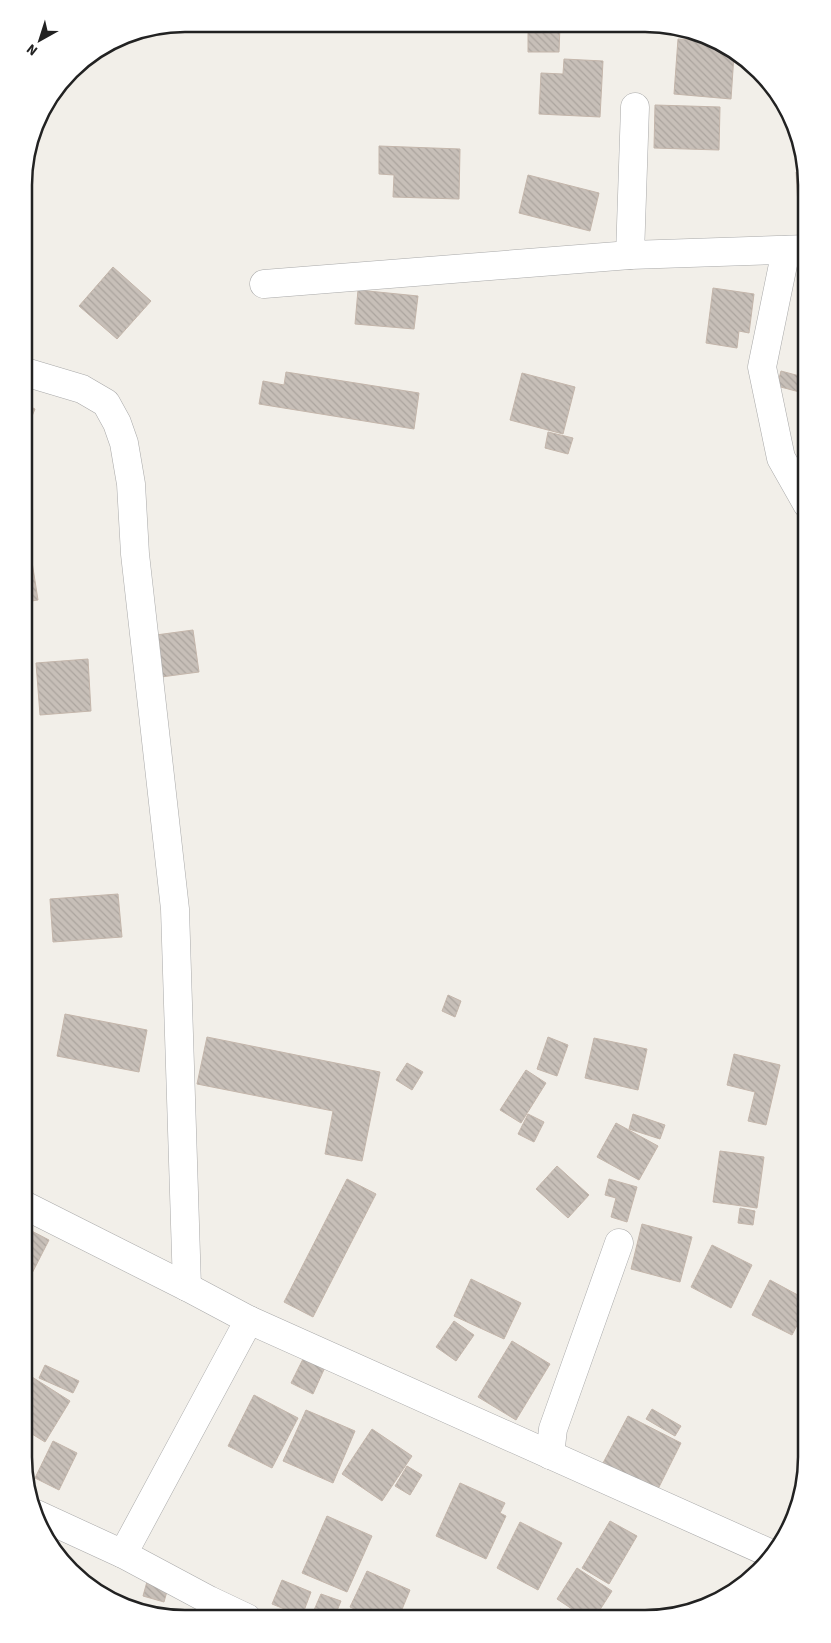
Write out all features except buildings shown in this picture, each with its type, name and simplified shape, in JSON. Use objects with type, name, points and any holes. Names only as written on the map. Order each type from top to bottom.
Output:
[{"type":"street","points":[[630,255],[635,107]]},
{"type":"street","points":[[264,284],[630,255],[796,249],[762,367],[781,458],[798,488]]},
{"type":"street","points":[[33,374],[82,389],[106,403],[118,423],[124,443],[131,484],[135,554],[174,909],[187,1287]]},
{"type":"street","points":[[32,1209],[249,1320],[766,1552]]},
{"type":"street","points":[[550,1455],[552,1429],[619,1243]]},
{"type":"street","points":[[123,1554],[249,1320]]},
{"type":"street","points":[[45,1518],[123,1554],[205,1609]]}]
